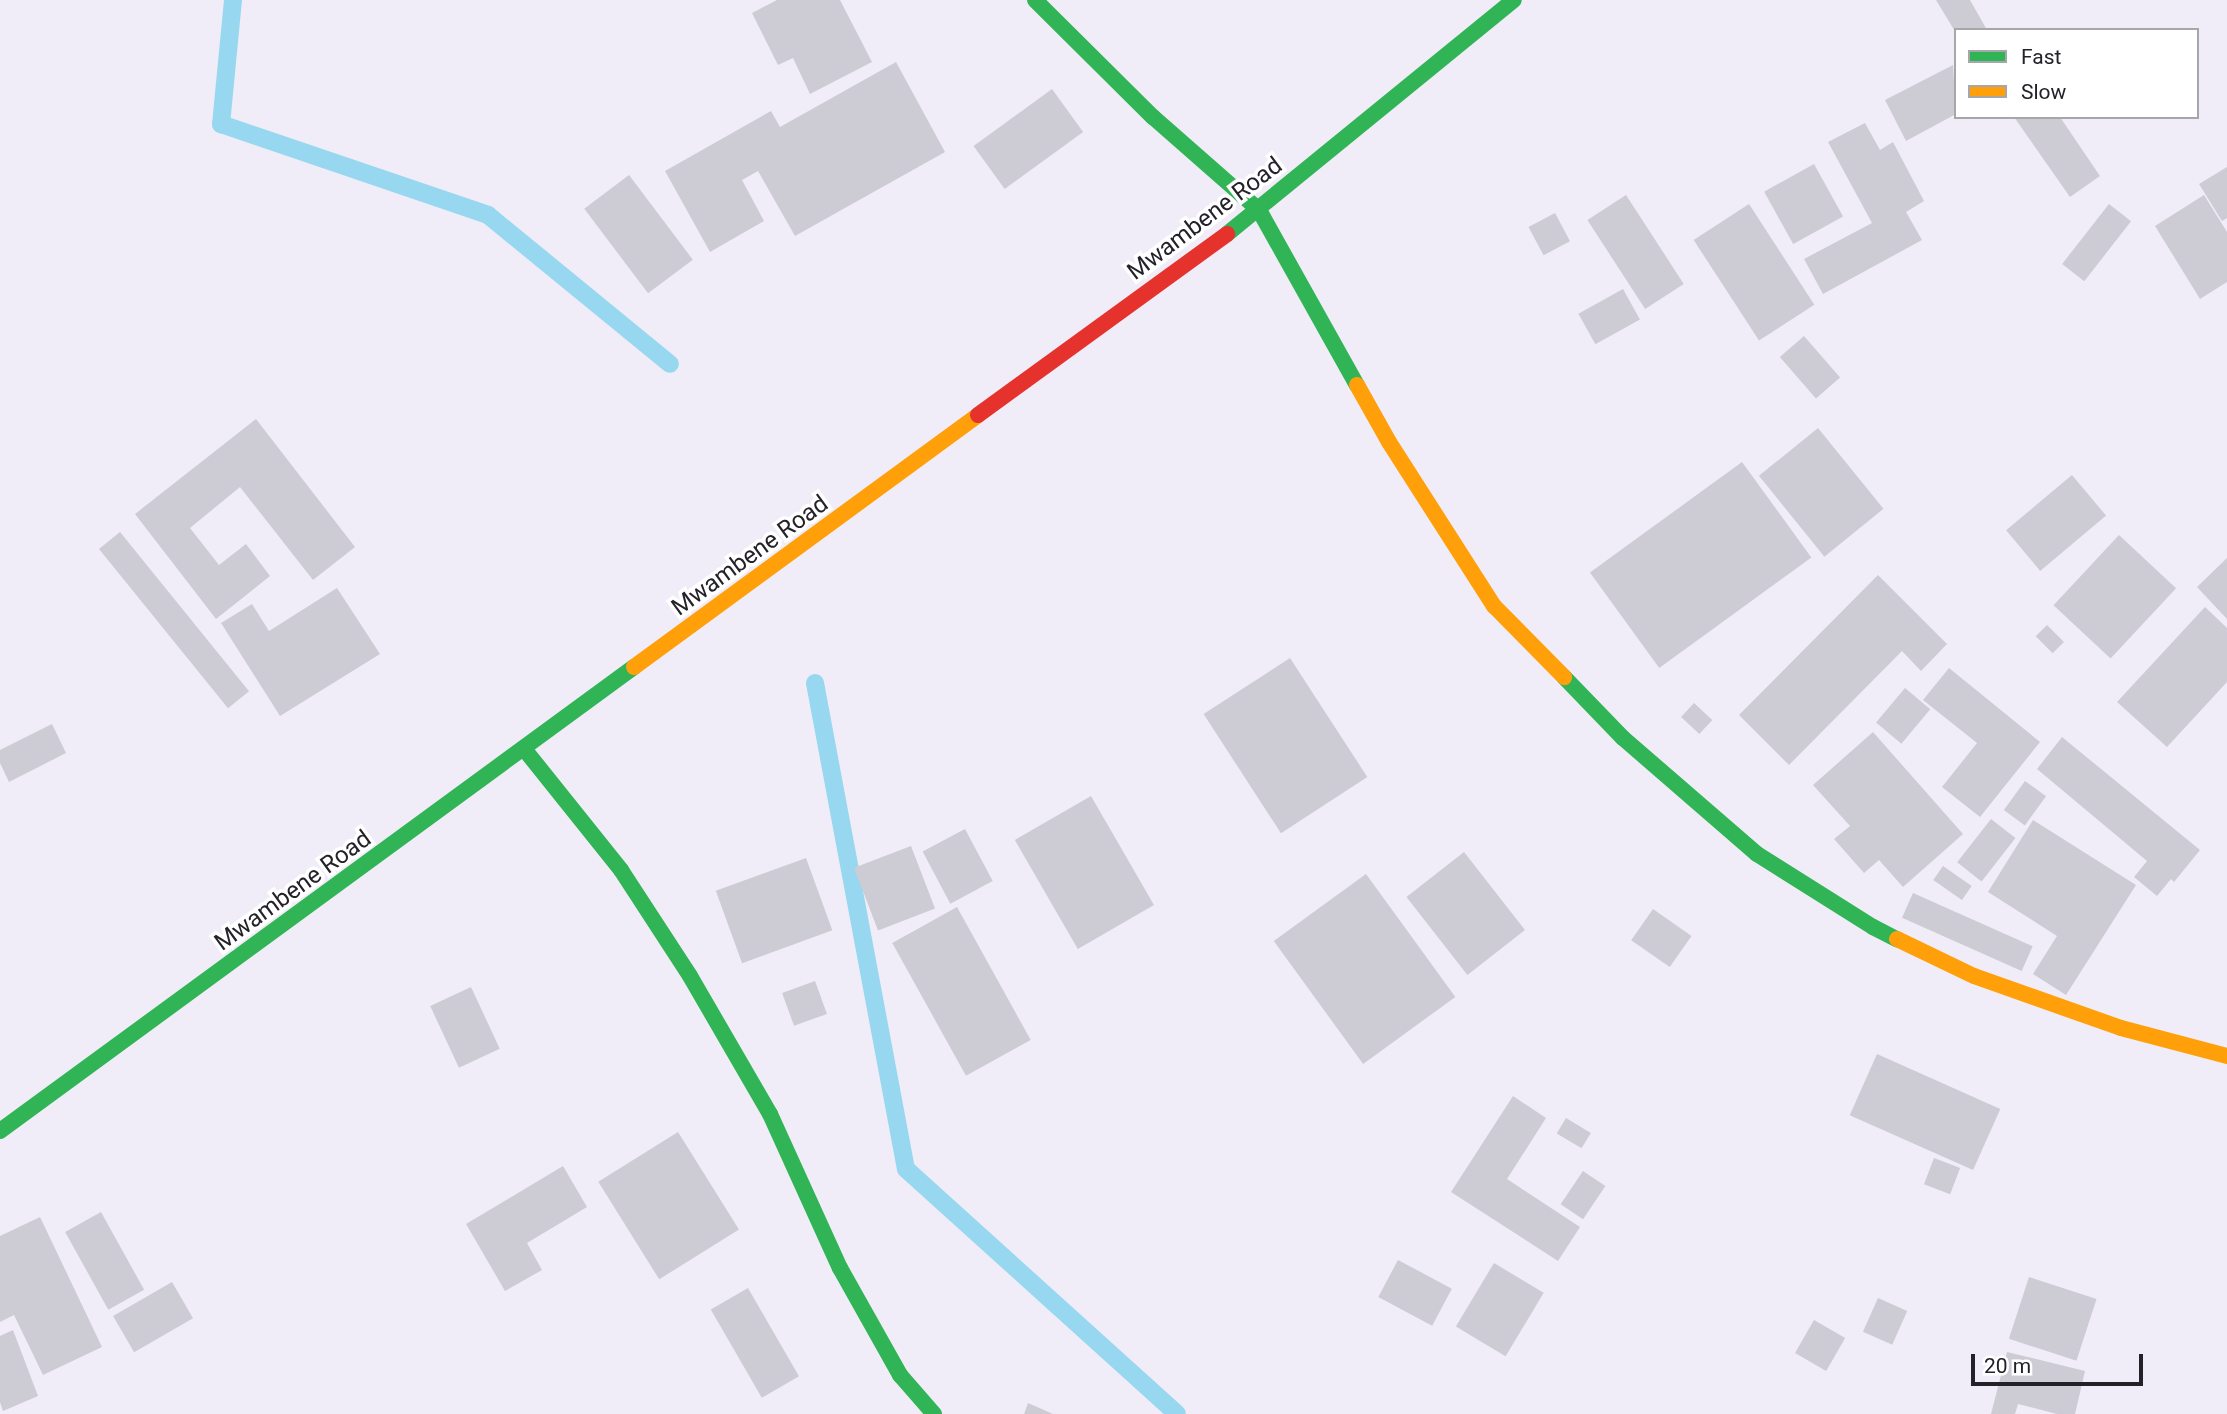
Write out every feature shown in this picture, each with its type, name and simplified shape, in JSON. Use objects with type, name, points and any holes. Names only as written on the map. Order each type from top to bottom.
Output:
[{"type":"street","points":[[1035,0],[1153,117],[1259,210],[1389,442],[1494,606],[1623,738],[1757,854],[1873,927],[1974,976],[2121,1028],[2227,1056]]},
{"type":"street","name":"Mwambene Road","points":[[0,1131],[525,750],[1259,210],[1514,0]]},
{"type":"street","points":[[525,750],[621,870],[690,976],[770,1114],[840,1268],[900,1375],[934,1414]]},
{"type":"building","points":[[777,0],[840,0],[872,62],[810,94],[793,58],[778,65],[752,13]]},
{"type":"building","points":[[1936,0],[1970,0],[1986,28],[1954,30]]},
{"type":"building","points":[[896,62],[945,152],[795,236],[758,171],[742,180],[764,221],[710,252],[665,171],[771,111],[780,127]]},
{"type":"building","points":[[1953,65],[1954,115],[1906,141],[1885,100]]},
{"type":"building","points":[[1052,89],[1083,132],[1005,189],[974,146]]},
{"type":"building","points":[[2015,119],[2061,119],[2100,176],[2070,197]]},
{"type":"building","points":[[1865,123],[1880,150],[1893,142],[1924,201],[1906,212],[1922,240],[1823,294],[1804,259],[1872,223],[1828,142]]},
{"type":"building","points":[[1814,164],[1843,216],[1793,244],[1764,192]]},
{"type":"building","points":[[2227,167],[2227,218],[2222,221],[2199,184]]},
{"type":"building","points":[[629,175],[693,260],[648,293],[584,209]]},
{"type":"building","points":[[1626,195],[1684,284],[1645,309],[1587,220]]},
{"type":"building","points":[[2204,195],[2227,232],[2227,282],[2200,299],[2155,226]]},
{"type":"building","points":[[1749,204],[1814,305],[1759,341],[1694,240]]},
{"type":"building","points":[[2109,204],[2131,221],[2084,281],[2062,264]]},
{"type":"building","points":[[1555,213],[1570,241],[1544,255],[1529,227]]},
{"type":"building","points":[[1623,289],[1640,320],[1595,344],[1578,314]]},
{"type":"building","points":[[1804,336],[1840,378],[1816,399],[1780,357]]},
{"type":"building","points":[[256,419],[355,547],[313,580],[240,487],[190,528],[219,565],[246,544],[270,576],[216,619],[135,514]]},
{"type":"building","points":[[1818,428],[1883,509],[1824,557],[1759,476]]},
{"type":"building","points":[[1742,462],[1811,557],[1659,668],[1590,573]]},
{"type":"building","points":[[2072,475],[2106,516],[2040,571],[2006,530]]},
{"type":"building","points":[[120,532],[249,691],[228,708],[99,549]]},
{"type":"building","points":[[2119,535],[2176,588],[2111,658],[2054,605]]},
{"type":"building","points":[[2227,558],[2227,619],[2197,587]]},
{"type":"building","points":[[1878,575],[1947,644],[1921,671],[1902,651],[1789,765],[1739,715]]},
{"type":"building","points":[[337,588],[380,654],[280,716],[221,623],[252,604],[269,631]]},
{"type":"building","points":[[2205,607],[2227,628],[2227,682],[2167,747],[2117,702]]},
{"type":"building","points":[[2047,625],[2064,642],[2053,653],[2036,636]]},
{"type":"building","points":[[1290,658],[1367,777],[1281,833],[1204,714]]},
{"type":"building","points":[[1949,668],[2040,742],[1980,817],[1942,787],[1977,743],[1923,700]]},
{"type":"building","points":[[1905,688],[1930,709],[1901,744],[1876,722]]},
{"type":"building","points":[[1694,703],[1712,720],[1699,734],[1681,717]]},
{"type":"building","points":[[52,724],[66,753],[9,782],[0,763],[0,750]]},
{"type":"building","points":[[1873,732],[1963,834],[1903,887],[1879,860],[1864,873],[1834,839],[1850,826],[1813,785]]},
{"type":"building","points":[[2062,737],[2200,850],[2174,882],[2171,879],[2157,896],[2134,877],[2147,861],[2037,769]]},
{"type":"building","points":[[2025,781],[2046,796],[2025,825],[2004,810]]},
{"type":"building","points":[[1091,796],[1154,905],[1078,949],[1015,840]]},
{"type":"building","points":[[1991,819],[2015,838],[1982,881],[1957,862]]},
{"type":"building","points":[[2033,820],[2136,885],[2066,995],[2033,974],[2057,936],[1988,892]]},
{"type":"building","points":[[965,829],[993,881],[950,904],[923,852]]},
{"type":"building","points":[[911,846],[935,909],[878,930],[854,868]]},
{"type":"building","points":[[1464,852],[1525,930],[1467,975],[1406,897]]},
{"type":"building","points":[[806,858],[832,930],[742,963],[716,891]]},
{"type":"building","points":[[1943,866],[1972,886],[1962,900],[1933,880]]},
{"type":"building","points":[[1366,874],[1455,997],[1363,1064],[1274,941]]},
{"type":"building","points":[[1913,893],[2033,946],[2022,971],[1902,918]]},
{"type":"building","points":[[957,907],[1031,1040],[966,1076],[892,943]]},
{"type":"building","points":[[1653,909],[1692,936],[1670,967],[1631,940]]},
{"type":"building","points":[[815,981],[827,1014],[794,1026],[782,993]]},
{"type":"building","points":[[471,987],[500,1049],[459,1068],[430,1006]]},
{"type":"building","points":[[1877,1054],[2000,1109],[1973,1170],[1850,1115]]},
{"type":"building","points":[[1513,1096],[1546,1118],[1507,1179],[1580,1227],[1558,1261],[1451,1192]]},
{"type":"building","points":[[1566,1118],[1591,1133],[1582,1148],[1557,1133]]},
{"type":"building","points":[[678,1132],[739,1230],[659,1279],[598,1182]]},
{"type":"building","points":[[1934,1158],[1960,1168],[1950,1194],[1924,1184]]},
{"type":"building","points":[[563,1166],[587,1207],[527,1243],[542,1270],[505,1291],[466,1224]]},
{"type":"building","points":[[1583,1171],[1605,1186],[1583,1219],[1561,1204]]},
{"type":"building","points":[[101,1212],[144,1290],[108,1310],[65,1232]]},
{"type":"building","points":[[40,1217],[102,1347],[43,1375],[14,1315],[0,1322],[0,1236]]},
{"type":"building","points":[[1398,1260],[1452,1289],[1432,1326],[1378,1297]]},
{"type":"building","points":[[1494,1263],[1544,1293],[1506,1356],[1456,1326]]},
{"type":"building","points":[[2029,1277],[2097,1299],[2076,1361],[2009,1339]]},
{"type":"building","points":[[172,1282],[193,1318],[134,1352],[113,1316]]},
{"type":"building","points":[[748,1288],[799,1376],[762,1398],[711,1310]]},
{"type":"building","points":[[1878,1298],[1907,1311],[1892,1345],[1863,1332]]},
{"type":"building","points":[[1814,1320],[1845,1338],[1826,1371],[1795,1353]]},
{"type":"building","points":[[13,1330],[38,1396],[3,1411],[0,1402],[0,1336]]},
{"type":"building","points":[[2007,1352],[2085,1371],[2075,1414],[2057,1414],[2018,1404],[2015,1414],[1991,1414]]},
{"type":"building","points":[[1028,1403],[1053,1414],[1024,1414]]},
{"type":"waterway","points":[[233,0],[221,124],[488,215],[670,364]]},
{"type":"waterway","points":[[815,683],[906,1169],[1177,1414]]},
{"type":"traffic: fast","points":[[1035,0],[1153,117],[1259,210],[1357,385]]},
{"type":"traffic: fast","points":[[1227,234],[1514,0]]},
{"type":"traffic: fast","points":[[0,1131],[634,667]]},
{"type":"traffic: fast","points":[[1564,677],[1623,738],[1757,854],[1873,927],[1897,939]]},
{"type":"traffic: fast","points":[[525,750],[621,870],[690,976],[770,1114],[840,1268],[900,1375],[934,1414]]},
{"type":"traffic: slow","points":[[1357,385],[1389,442],[1494,606],[1564,677]]},
{"type":"traffic: slow","points":[[634,667],[978,415]]},
{"type":"traffic: slow","points":[[1897,939],[1974,976],[2121,1028],[2227,1056]]},
{"type":"traffic: jam","points":[[978,415],[1227,234]]}]
